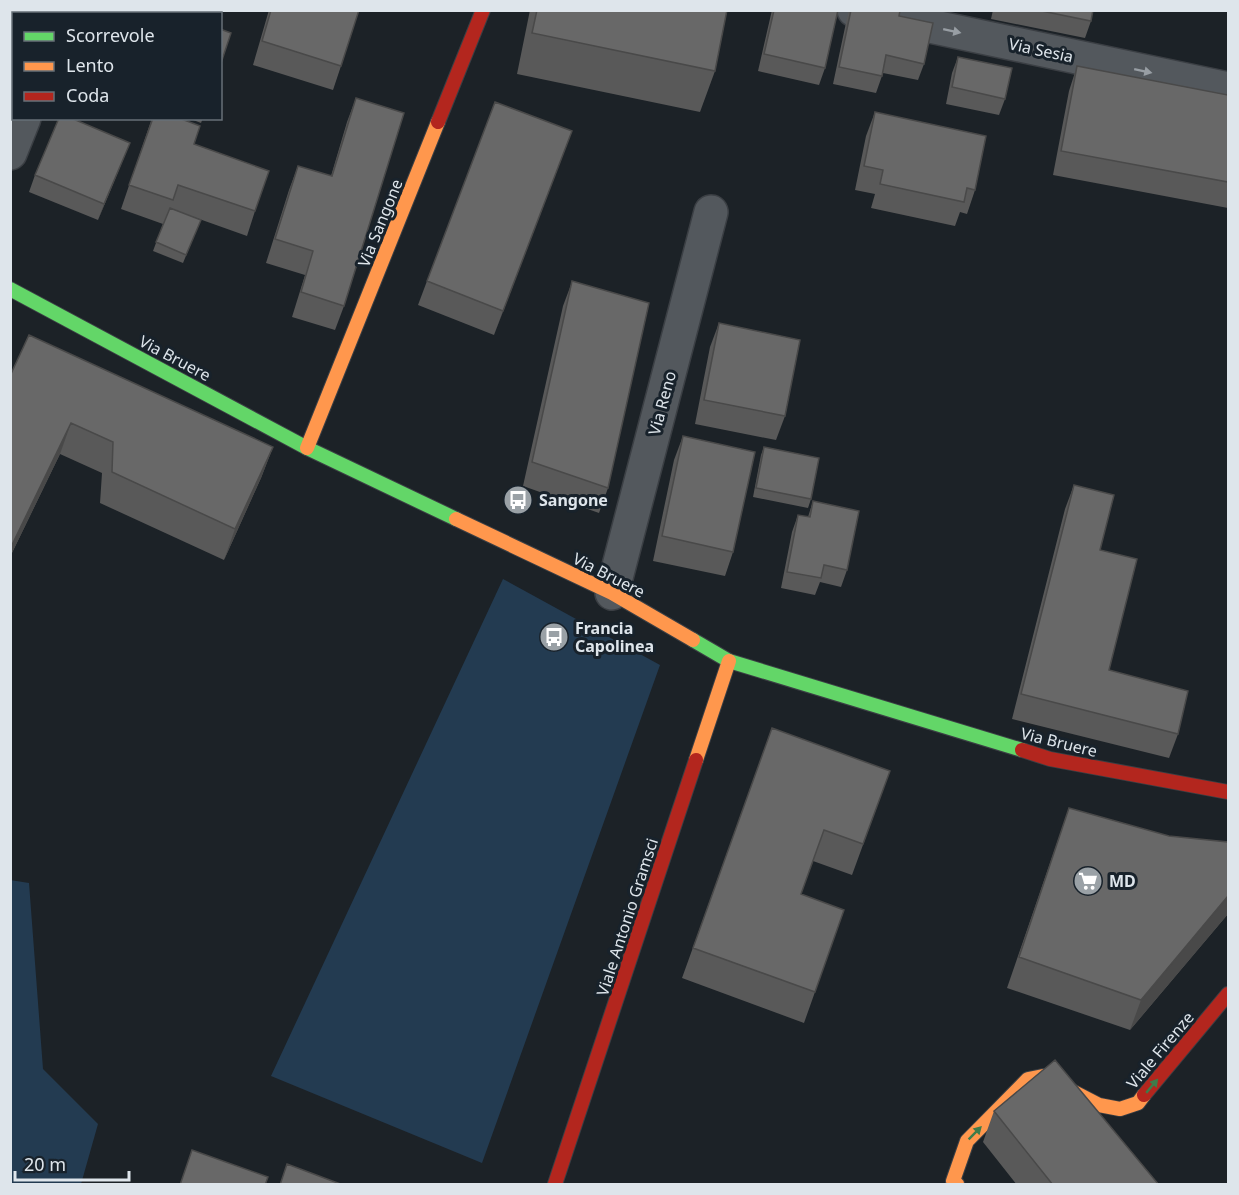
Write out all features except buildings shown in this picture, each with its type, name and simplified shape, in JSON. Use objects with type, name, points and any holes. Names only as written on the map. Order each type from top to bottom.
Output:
[{"type":"street","name":"Via Sangone","points":[[307,448],[483,10]]},
{"type":"street","name":"Via Sesia","points":[[854,10],[1228,89]]},
{"type":"street","points":[[10,153],[23,120]]},
{"type":"street","name":"Via Reno","points":[[612,593],[711,212]]},
{"type":"street","name":"Via Bruere","points":[[10,289],[307,448],[612,593],[729,661],[1050,759],[1228,792]]},
{"type":"street","name":"Viale Antonio Gramsci","points":[[555,1185],[729,661]]},
{"type":"street","name":"Viale Firenze","points":[[954,1183],[967,1141],[1028,1079],[1043,1076],[1099,1105],[1120,1109],[1138,1103],[1228,994]]},
{"type":"shaded area","points":[[503,579],[660,665],[482,1163],[271,1076]]},
{"type":"shaded area","points":[[10,880],[29,883],[43,1069],[98,1124],[81,1184],[11,1184]]},
{"type":"traffic: fast","points":[[10,289],[307,448],[456,519]]},
{"type":"traffic: fast","points":[[693,640],[729,661],[1022,750]]},
{"type":"traffic: slow","points":[[307,448],[438,122]]},
{"type":"traffic: slow","points":[[456,519],[612,593],[693,640]]},
{"type":"traffic: slow","points":[[696,760],[729,661]]},
{"type":"traffic: slow","points":[[957,1184],[953,1181],[967,1141],[1028,1079],[1043,1076],[1099,1105],[1120,1109],[1138,1103],[1144,1095]]},
{"type":"traffic: jam","points":[[438,122],[483,10]]},
{"type":"traffic: jam","points":[[1022,750],[1050,759],[1228,792]]},
{"type":"traffic: jam","points":[[555,1184],[696,760]]},
{"type":"traffic: jam","points":[[1144,1095],[1228,994]]},
{"type":"place","name":"Sangone","points":[[518,500]]},
{"type":"place","name":"Francia Capolinea","points":[[554,637]]},
{"type":"place","name":"MD","points":[[1088,881]]}]
